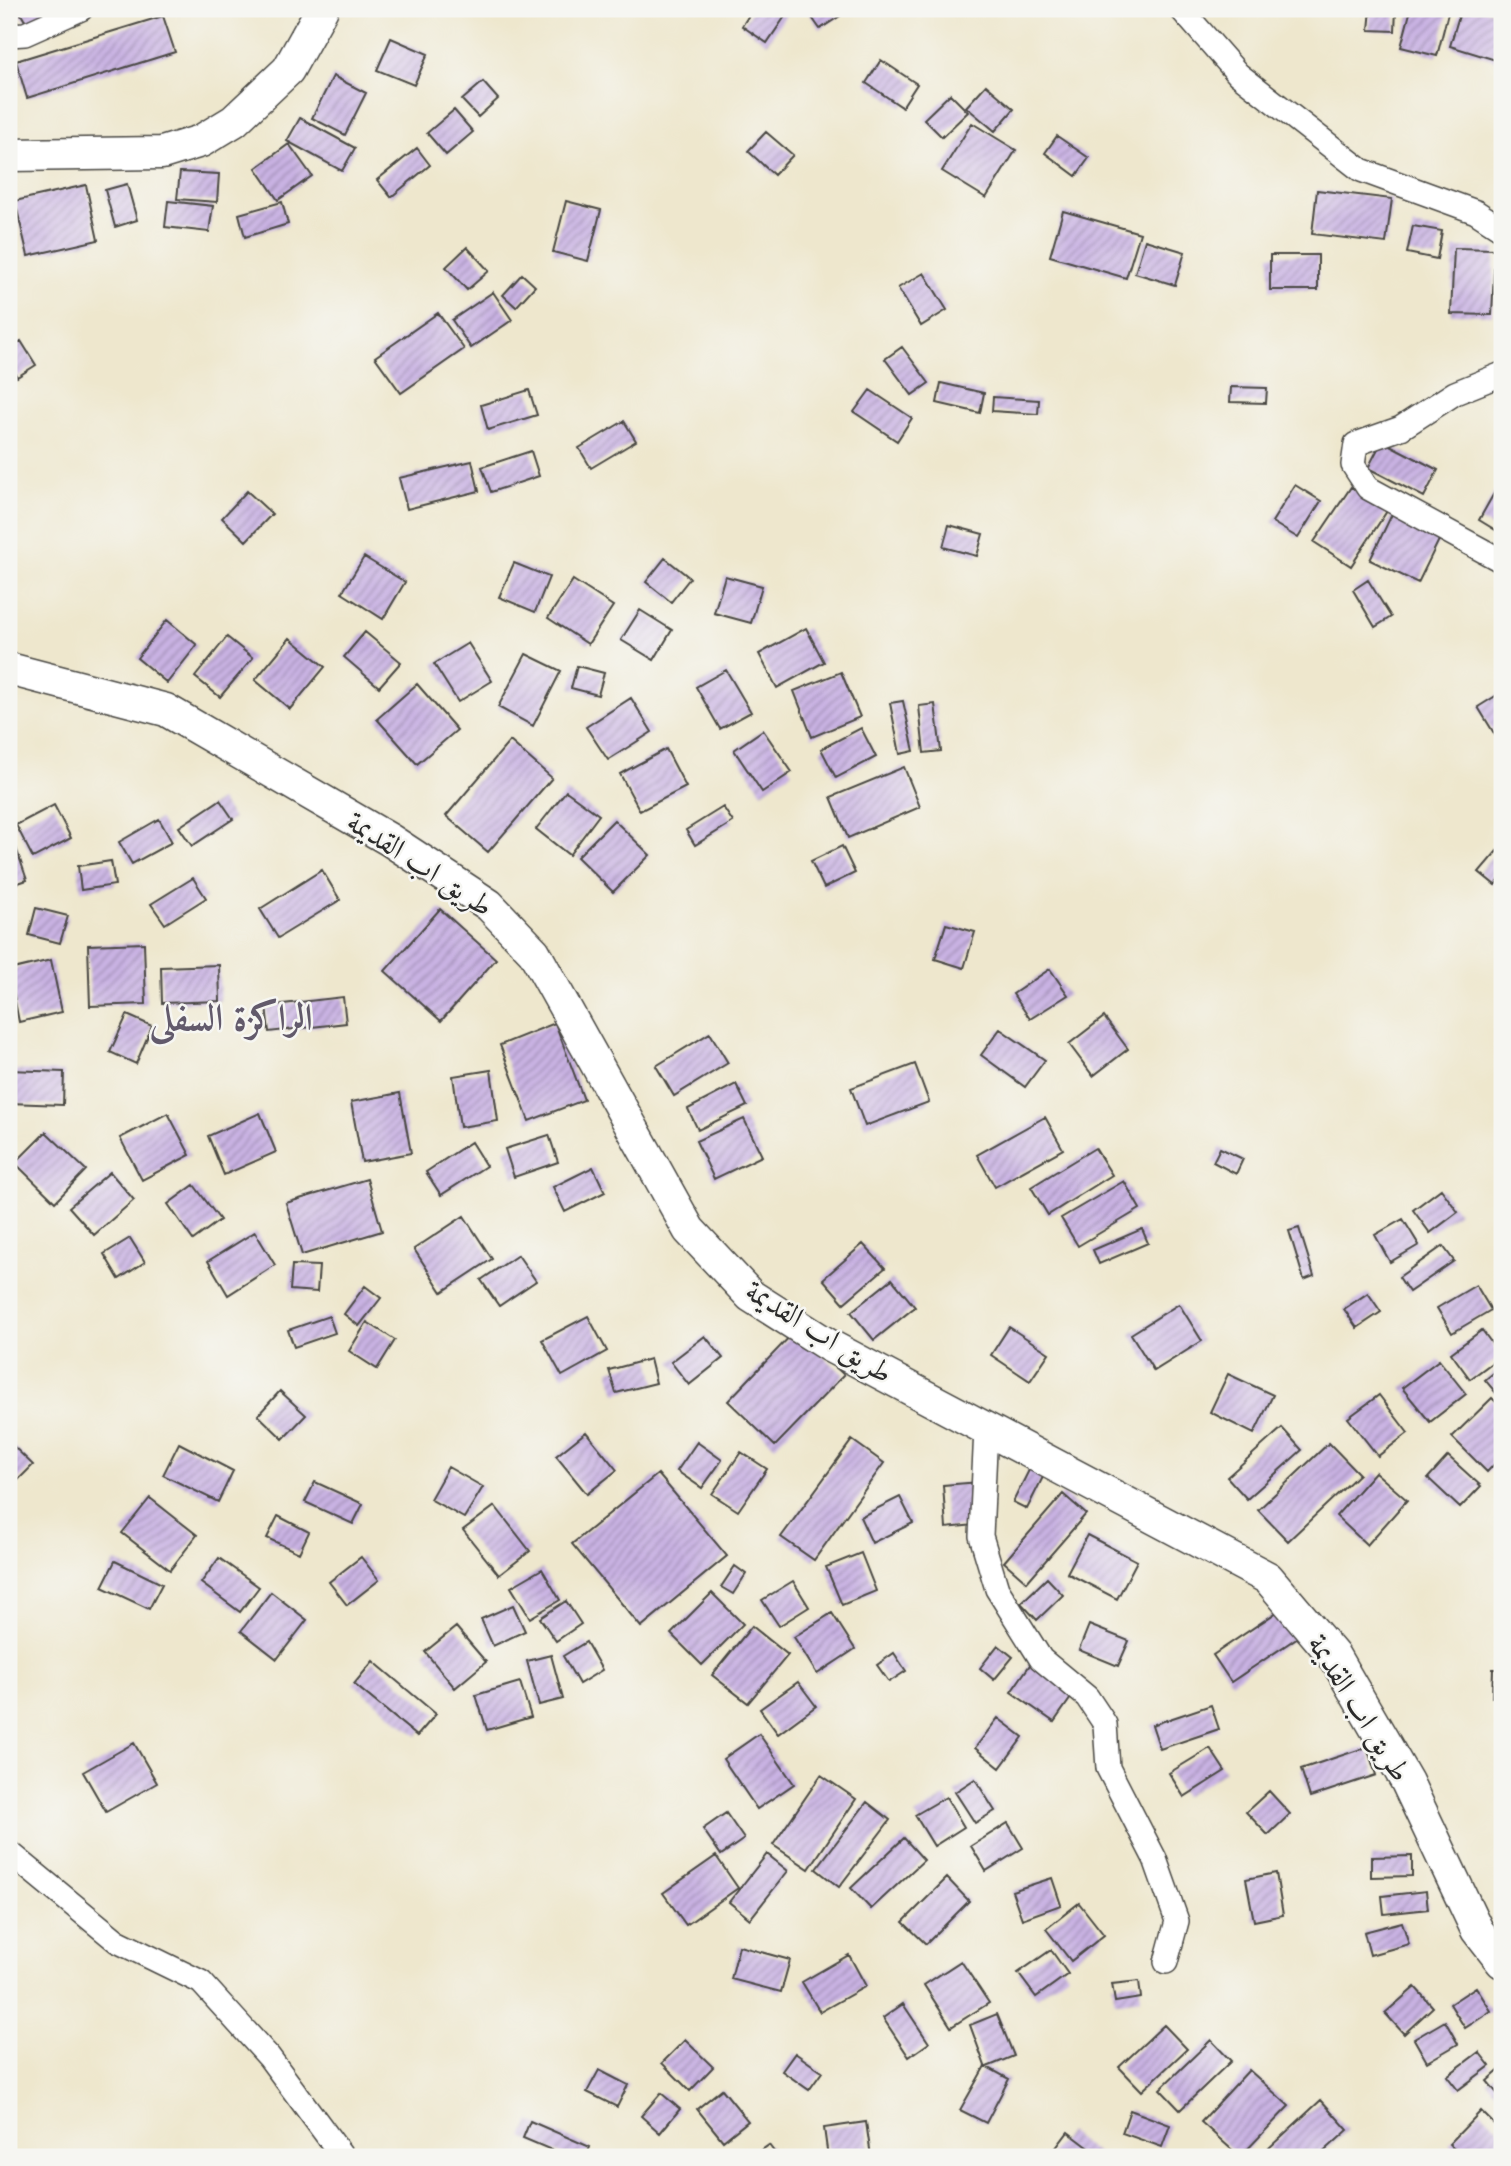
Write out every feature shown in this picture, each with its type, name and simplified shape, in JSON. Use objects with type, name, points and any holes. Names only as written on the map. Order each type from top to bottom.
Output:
[{"type":"street","points":[[9,35],[25,34],[81,9]]},
{"type":"street","points":[[9,155],[162,153],[201,141],[234,121],[288,70],[322,9]]},
{"type":"street","points":[[1181,9],[1238,75],[1362,170],[1476,212],[1502,229]]},
{"type":"street","points":[[1502,374],[1455,393],[1401,428],[1356,444],[1353,465],[1368,488],[1502,561]]},
{"type":"street","name":"طريق اب القديمة","points":[[9,669],[166,710],[390,840],[489,905],[534,952],[689,1230],[751,1296],[828,1345],[1268,1578],[1334,1656],[1406,1782],[1477,1930],[1502,1962]]},
{"type":"street","points":[[986,1429],[981,1536],[997,1589],[1041,1659],[1087,1697],[1105,1724],[1108,1768],[1155,1859],[1177,1921],[1166,1962]]},
{"type":"street","points":[[9,1852],[117,1941],[201,1982],[269,2057],[343,2157]]},
{"type":"building","points":[[18,9],[72,9],[35,38]]},
{"type":"building","points":[[753,9],[790,9],[767,43],[742,26]]},
{"type":"building","points":[[806,9],[835,9],[840,16],[820,29]]},
{"type":"building","points":[[1371,9],[1396,9],[1395,31],[1369,30]]},
{"type":"building","points":[[1411,9],[1449,9],[1437,56],[1401,47]]},
{"type":"building","points":[[1461,9],[1502,11],[1502,62],[1450,46]]},
{"type":"building","points":[[163,16],[175,52],[27,98],[16,61]]},
{"type":"building","points":[[391,38],[428,54],[414,85],[377,70]]},
{"type":"building","points":[[881,60],[917,84],[902,107],[866,83]]},
{"type":"building","points":[[333,76],[366,93],[345,135],[312,118]]},
{"type":"building","points":[[483,82],[498,99],[478,117],[462,100]]},
{"type":"building","points":[[986,85],[1014,109],[995,131],[966,107]]},
{"type":"building","points":[[950,94],[968,112],[942,137],[924,119]]},
{"type":"building","points":[[454,110],[473,132],[446,155],[427,133]]},
{"type":"building","points":[[300,118],[355,148],[342,171],[287,141]]},
{"type":"building","points":[[972,123],[1016,150],[986,198],[942,171]]},
{"type":"building","points":[[766,132],[793,155],[774,175],[748,151]]},
{"type":"building","points":[[1057,136],[1089,158],[1076,176],[1045,153]]},
{"type":"building","points":[[289,144],[312,176],[278,200],[256,168]]},
{"type":"building","points":[[417,148],[430,165],[391,197],[377,180]]},
{"type":"building","points":[[180,172],[219,174],[217,202],[177,199]]},
{"type":"building","points":[[127,184],[137,220],[115,227],[105,190]]},
{"type":"building","points":[[86,185],[98,240],[28,256],[15,201]]},
{"type":"building","points":[[1317,190],[1392,199],[1386,243],[1312,234]]},
{"type":"building","points":[[168,201],[213,206],[209,232],[165,227]]},
{"type":"building","points":[[566,201],[601,210],[588,261],[553,252]]},
{"type":"building","points":[[282,202],[288,224],[245,237],[239,214]]},
{"type":"building","points":[[1063,211],[1140,233],[1126,278],[1050,256]]},
{"type":"building","points":[[1413,226],[1442,231],[1437,259],[1407,253]]},
{"type":"building","points":[[1145,240],[1185,252],[1175,285],[1135,273]]},
{"type":"building","points":[[467,247],[489,271],[467,290],[446,267]]},
{"type":"building","points":[[1454,248],[1495,249],[1492,315],[1451,314]]},
{"type":"building","points":[[1270,255],[1318,255],[1318,290],[1270,290]]},
{"type":"building","points":[[924,273],[947,310],[921,326],[898,288]]},
{"type":"building","points":[[522,274],[535,286],[516,307],[503,295]]},
{"type":"building","points":[[493,292],[512,320],[471,348],[452,320]]},
{"type":"building","points":[[438,313],[464,349],[401,393],[375,357]]},
{"type":"building","points":[[21,341],[36,365],[17,377],[9,363],[9,349]]},
{"type":"building","points":[[902,347],[929,383],[912,395],[885,359]]},
{"type":"building","points":[[941,383],[984,393],[980,413],[937,403]]},
{"type":"building","points":[[1231,387],[1267,388],[1266,403],[1230,402]]},
{"type":"building","points":[[529,390],[537,415],[488,430],[481,405]]},
{"type":"building","points":[[870,390],[912,418],[897,441],[854,412]]},
{"type":"building","points":[[993,397],[1039,400],[1038,414],[992,411]]},
{"type":"building","points":[[624,421],[636,441],[591,468],[579,448]]},
{"type":"building","points":[[1382,441],[1438,470],[1424,497],[1368,468]]},
{"type":"building","points":[[531,451],[539,476],[491,492],[482,467]]},
{"type":"building","points":[[472,461],[479,491],[407,509],[399,478]]},
{"type":"building","points":[[1502,479],[1502,534],[1479,520]]},
{"type":"building","points":[[1295,485],[1321,501],[1298,538],[1272,522]]},
{"type":"building","points":[[1351,487],[1387,511],[1351,566],[1314,542]]},
{"type":"building","points":[[247,491],[272,514],[246,541],[222,518]]},
{"type":"building","points":[[1392,514],[1440,538],[1418,583],[1370,560]]},
{"type":"building","points":[[949,525],[983,534],[977,556],[943,547]]},
{"type":"building","points":[[364,557],[405,582],[383,619],[342,593]]},
{"type":"building","points":[[665,558],[690,578],[671,602],[646,582]]},
{"type":"building","points":[[514,563],[549,577],[535,612],[499,597]]},
{"type":"building","points":[[725,576],[762,586],[751,623],[714,613]]},
{"type":"building","points":[[573,580],[613,606],[588,644],[548,618]]},
{"type":"building","points":[[1368,580],[1391,617],[1375,627],[1353,590]]},
{"type":"building","points":[[640,610],[672,630],[654,660],[621,640]]},
{"type":"building","points":[[167,620],[197,645],[167,683],[137,658]]},
{"type":"building","points":[[806,628],[824,662],[777,688],[759,654]]},
{"type":"building","points":[[365,632],[401,662],[379,687],[344,657]]},
{"type":"building","points":[[227,637],[253,658],[220,697],[195,677]]},
{"type":"building","points":[[290,638],[325,667],[290,709],[255,680]]},
{"type":"building","points":[[468,643],[492,681],[458,702],[434,664]]},
{"type":"building","points":[[526,654],[561,671],[533,726],[498,707]]},
{"type":"building","points":[[577,666],[604,673],[598,695],[571,688]]},
{"type":"building","points":[[726,670],[751,712],[720,729],[696,687]]},
{"type":"building","points":[[841,672],[860,717],[812,737],[794,691]]},
{"type":"building","points":[[417,684],[457,730],[417,764],[377,719]]},
{"type":"building","points":[[1502,692],[1502,742],[1500,743],[1478,707]]},
{"type":"building","points":[[631,698],[652,732],[608,760],[586,727]]},
{"type":"building","points":[[903,701],[914,751],[900,754],[890,703]]},
{"type":"building","points":[[935,704],[941,751],[924,753],[919,706]]},
{"type":"building","points":[[861,728],[876,757],[836,778],[821,749]]},
{"type":"building","points":[[763,730],[792,772],[762,792],[734,750]]},
{"type":"building","points":[[510,741],[552,778],[488,852],[446,816]]},
{"type":"building","points":[[666,749],[686,787],[640,811],[620,774]]},
{"type":"building","points":[[904,767],[920,807],[848,838],[831,797]]},
{"type":"building","points":[[566,791],[599,815],[569,855],[536,829]]},
{"type":"building","points":[[220,800],[233,819],[192,846],[179,827]]},
{"type":"building","points":[[54,805],[71,838],[33,858],[16,825]]},
{"type":"building","points":[[723,807],[733,822],[695,845],[686,830]]},
{"type":"building","points":[[159,819],[172,842],[132,864],[119,842]]},
{"type":"building","points":[[614,820],[650,855],[613,892],[577,857]]},
{"type":"building","points":[[9,827],[27,880],[9,886]]},
{"type":"building","points":[[842,846],[855,873],[824,888],[811,861]]},
{"type":"building","points":[[1497,851],[1502,856],[1502,877],[1495,885],[1479,872]]},
{"type":"building","points":[[111,861],[115,885],[81,890],[78,866]]},
{"type":"building","points":[[322,870],[340,900],[278,938],[260,909]]},
{"type":"building","points":[[193,878],[206,898],[165,924],[151,904]]},
{"type":"building","points":[[36,908],[68,916],[60,943],[29,935]]},
{"type":"building","points":[[440,909],[496,959],[441,1021],[385,971]]},
{"type":"building","points":[[946,924],[975,932],[964,968],[935,959]]},
{"type":"building","points":[[144,943],[146,1004],[90,1006],[88,945]]},
{"type":"building","points":[[51,960],[62,1012],[19,1022],[9,970]]},
{"type":"building","points":[[219,965],[220,1001],[162,1003],[161,967]]},
{"type":"building","points":[[1050,969],[1068,995],[1030,1019],[1013,994]]},
{"type":"building","points":[[343,997],[346,1023],[269,1032],[266,1006]]},
{"type":"building","points":[[127,1015],[152,1026],[136,1064],[110,1052]]},
{"type":"building","points":[[1104,1017],[1128,1049],[1093,1076],[1069,1044]]},
{"type":"building","points":[[555,1023],[584,1100],[529,1121],[500,1045]]},
{"type":"building","points":[[1000,1029],[1045,1060],[1025,1087],[981,1055]]},
{"type":"building","points":[[710,1033],[728,1063],[674,1096],[656,1066]]},
{"type":"building","points":[[915,1064],[929,1102],[865,1126],[851,1088]]},
{"type":"building","points":[[9,1070],[64,1072],[63,1105],[9,1103]]},
{"type":"building","points":[[491,1070],[498,1121],[460,1127],[453,1076]]},
{"type":"building","points":[[736,1084],[747,1106],[698,1130],[688,1109]]},
{"type":"building","points":[[400,1093],[411,1153],[362,1162],[351,1102]]},
{"type":"building","points":[[168,1113],[190,1155],[142,1180],[120,1138]]},
{"type":"building","points":[[260,1113],[276,1152],[224,1175],[208,1136]]},
{"type":"building","points":[[1045,1117],[1063,1149],[995,1187],[977,1155]]},
{"type":"building","points":[[744,1119],[762,1156],[714,1179],[696,1141]]},
{"type":"building","points":[[46,1132],[86,1170],[55,1202],[15,1163]]},
{"type":"building","points":[[549,1135],[558,1162],[514,1177],[505,1149]]},
{"type":"building","points":[[471,1142],[486,1166],[441,1195],[426,1172]]},
{"type":"building","points":[[1095,1148],[1112,1175],[1048,1215],[1031,1187]]},
{"type":"building","points":[[1220,1148],[1243,1159],[1236,1174],[1213,1162]]},
{"type":"building","points":[[593,1167],[605,1192],[565,1212],[553,1187]]},
{"type":"building","points":[[110,1172],[134,1200],[94,1235],[69,1207]]},
{"type":"building","points":[[367,1179],[382,1231],[302,1255],[286,1203]]},
{"type":"building","points":[[1124,1181],[1140,1209],[1078,1246],[1061,1218]]},
{"type":"building","points":[[194,1185],[220,1220],[193,1240],[168,1204]]},
{"type":"building","points":[[1441,1189],[1458,1212],[1430,1233],[1413,1210]]},
{"type":"building","points":[[464,1216],[492,1259],[442,1292],[414,1249]]},
{"type":"building","points":[[1403,1219],[1419,1245],[1390,1262],[1375,1235]]},
{"type":"building","points":[[1299,1228],[1314,1276],[1304,1280],[1289,1231]]},
{"type":"building","points":[[1142,1229],[1148,1243],[1099,1264],[1093,1250]]},
{"type":"building","points":[[255,1232],[275,1265],[228,1295],[208,1261]]},
{"type":"building","points":[[130,1238],[145,1262],[119,1279],[104,1254]]},
{"type":"building","points":[[863,1244],[885,1268],[844,1303],[823,1279]]},
{"type":"building","points":[[1443,1246],[1454,1261],[1409,1292],[1399,1277]]},
{"type":"building","points":[[518,1255],[536,1281],[499,1306],[481,1280]]},
{"type":"building","points":[[292,1265],[319,1266],[317,1292],[290,1290]]},
{"type":"building","points":[[892,1279],[915,1307],[874,1340],[851,1312]]},
{"type":"building","points":[[1476,1285],[1491,1310],[1452,1333],[1437,1308]]},
{"type":"building","points":[[365,1286],[381,1298],[359,1326],[344,1314]]},
{"type":"building","points":[[1368,1293],[1381,1312],[1357,1328],[1344,1309]]},
{"type":"building","points":[[1179,1304],[1202,1341],[1154,1371],[1131,1334]]},
{"type":"building","points":[[329,1316],[335,1333],[294,1347],[288,1330]]},
{"type":"building","points":[[588,1316],[607,1351],[562,1376],[542,1340]]},
{"type":"building","points":[[367,1322],[395,1340],[377,1369],[349,1351]]},
{"type":"building","points":[[1009,1327],[1049,1353],[1030,1381],[991,1355]]},
{"type":"building","points":[[796,1330],[844,1375],[775,1446],[728,1401]]},
{"type":"building","points":[[1482,1330],[1501,1356],[1470,1379],[1451,1353]]},
{"type":"building","points":[[705,1336],[723,1358],[689,1385],[671,1362]]},
{"type":"building","points":[[650,1359],[656,1383],[616,1393],[609,1370]]},
{"type":"building","points":[[1439,1360],[1466,1394],[1430,1422],[1402,1388]]},
{"type":"building","points":[[1502,1366],[1502,1400],[1485,1380]]},
{"type":"building","points":[[1228,1374],[1273,1395],[1254,1434],[1210,1412]]},
{"type":"building","points":[[280,1391],[306,1415],[283,1439],[258,1415]]},
{"type":"building","points":[[1379,1395],[1408,1433],[1378,1456],[1348,1418]]},
{"type":"building","points":[[1492,1398],[1502,1408],[1502,1456],[1487,1472],[1452,1437]]},
{"type":"building","points":[[1282,1428],[1302,1450],[1247,1499],[1227,1477]]},
{"type":"building","points":[[586,1432],[617,1470],[587,1494],[556,1456]]},
{"type":"building","points":[[852,1440],[884,1463],[814,1560],[781,1537]]},
{"type":"building","points":[[9,1442],[33,1465],[16,1482],[9,1475]]},
{"type":"building","points":[[697,1442],[722,1460],[702,1488],[677,1471]]},
{"type":"building","points":[[179,1443],[233,1471],[218,1502],[163,1475]]},
{"type":"building","points":[[1329,1443],[1359,1474],[1288,1541],[1258,1510]]},
{"type":"building","points":[[741,1452],[767,1469],[738,1511],[712,1494]]},
{"type":"building","points":[[1448,1456],[1481,1486],[1460,1508],[1428,1478]]},
{"type":"building","points":[[448,1467],[483,1487],[464,1518],[430,1499]]},
{"type":"building","points":[[1030,1468],[1044,1475],[1027,1509],[1013,1502]]},
{"type":"building","points":[[1375,1472],[1407,1500],[1367,1545],[1336,1516]]},
{"type":"building","points":[[658,1474],[727,1556],[641,1627],[572,1544]]},
{"type":"building","points":[[315,1482],[363,1504],[353,1524],[305,1502]]},
{"type":"building","points":[[980,1482],[984,1524],[946,1528],[943,1485]]},
{"type":"building","points":[[1063,1494],[1086,1514],[1027,1582],[1004,1562]]},
{"type":"building","points":[[900,1497],[913,1523],[872,1543],[860,1517]]},
{"type":"building","points":[[150,1498],[197,1535],[170,1570],[122,1533]]},
{"type":"building","points":[[495,1506],[530,1551],[499,1575],[463,1530]]},
{"type":"building","points":[[278,1516],[309,1532],[299,1553],[267,1538]]},
{"type":"building","points":[[1087,1535],[1137,1561],[1117,1599],[1067,1573]]},
{"type":"building","points":[[861,1553],[876,1591],[842,1605],[826,1567]]},
{"type":"building","points":[[361,1557],[379,1580],[347,1605],[329,1582]]},
{"type":"building","points":[[219,1558],[259,1587],[240,1612],[201,1583]]},
{"type":"building","points":[[115,1561],[162,1584],[149,1609],[102,1587]]},
{"type":"building","points":[[735,1566],[746,1574],[733,1594],[721,1587]]},
{"type":"building","points":[[542,1569],[560,1600],[530,1618],[511,1587]]},
{"type":"building","points":[[1047,1578],[1063,1595],[1037,1620],[1021,1603]]},
{"type":"building","points":[[793,1581],[809,1607],[779,1626],[762,1600]]},
{"type":"building","points":[[271,1592],[307,1620],[277,1659],[241,1631]]},
{"type":"building","points":[[712,1593],[743,1624],[702,1665],[671,1634]]},
{"type":"building","points":[[566,1601],[581,1624],[556,1641],[540,1618]]},
{"type":"building","points":[[513,1605],[525,1631],[493,1646],[481,1619]]},
{"type":"building","points":[[1280,1610],[1298,1637],[1231,1682],[1213,1655]]},
{"type":"building","points":[[832,1613],[855,1649],[817,1674],[794,1637]]},
{"type":"building","points":[[1089,1625],[1129,1641],[1118,1666],[1079,1650]]},
{"type":"building","points":[[752,1626],[788,1655],[748,1703],[712,1675]]},
{"type":"building","points":[[456,1627],[486,1662],[455,1688],[425,1652]]},
{"type":"building","points":[[586,1642],[602,1670],[579,1684],[563,1656]]},
{"type":"building","points":[[998,1645],[1013,1657],[994,1680],[980,1668]]},
{"type":"building","points":[[894,1653],[906,1671],[889,1682],[877,1665]]},
{"type":"building","points":[[551,1655],[563,1699],[539,1705],[527,1661]]},
{"type":"building","points":[[373,1661],[436,1714],[417,1736],[354,1684]]},
{"type":"building","points":[[1032,1662],[1075,1692],[1054,1722],[1011,1692]]},
{"type":"building","points":[[1493,1669],[1502,1669],[1502,1697],[1492,1697]]},
{"type":"building","points":[[520,1682],[531,1717],[487,1730],[476,1695]]},
{"type":"building","points":[[798,1682],[816,1706],[778,1734],[760,1709]]},
{"type":"building","points":[[1211,1705],[1219,1729],[1160,1749],[1152,1725]]},
{"type":"building","points":[[998,1718],[1023,1737],[1000,1768],[975,1748]]},
{"type":"building","points":[[759,1734],[794,1784],[757,1809],[723,1759]]},
{"type":"building","points":[[134,1743],[157,1783],[106,1812],[83,1772]]},
{"type":"building","points":[[1367,1747],[1376,1775],[1310,1797],[1301,1769]]},
{"type":"building","points":[[1210,1748],[1225,1771],[1184,1797],[1169,1773]]},
{"type":"building","points":[[821,1775],[856,1799],[809,1869],[773,1845]]},
{"type":"building","points":[[975,1779],[995,1811],[975,1823],[955,1792]]},
{"type":"building","points":[[1269,1791],[1290,1814],[1268,1835],[1246,1812]]},
{"type":"building","points":[[946,1797],[964,1827],[934,1846],[915,1815]]},
{"type":"building","points":[[867,1802],[890,1820],[839,1887],[816,1869]]},
{"type":"building","points":[[726,1813],[744,1839],[721,1855],[703,1829]]},
{"type":"building","points":[[1008,1823],[1023,1848],[986,1871],[971,1846]]},
{"type":"building","points":[[904,1838],[924,1860],[871,1909],[851,1888]]},
{"type":"building","points":[[767,1854],[788,1871],[750,1919],[729,1902]]},
{"type":"building","points":[[716,1856],[738,1888],[686,1925],[663,1893]]},
{"type":"building","points":[[1412,1856],[1412,1876],[1371,1877],[1371,1857]]},
{"type":"building","points":[[1276,1873],[1283,1915],[1254,1921],[1246,1879]]},
{"type":"building","points":[[947,1878],[969,1901],[926,1944],[903,1922]]},
{"type":"building","points":[[1052,1878],[1061,1905],[1022,1919],[1012,1891]]},
{"type":"building","points":[[1426,1891],[1428,1909],[1384,1914],[1382,1896]]},
{"type":"building","points":[[1079,1903],[1104,1935],[1071,1961],[1046,1929]]},
{"type":"building","points":[[1402,1922],[1409,1944],[1370,1955],[1364,1932]]},
{"type":"building","points":[[739,1946],[790,1960],[781,1992],[731,1979]]},
{"type":"building","points":[[1051,1950],[1068,1974],[1036,1997],[1018,1973]]},
{"type":"building","points":[[849,1955],[866,1986],[820,2012],[802,1982]]},
{"type":"building","points":[[961,1961],[989,2003],[951,2027],[924,1985]]},
{"type":"building","points":[[1139,1981],[1141,1998],[1115,2002],[1112,1984]]},
{"type":"building","points":[[1415,1987],[1433,2007],[1404,2034],[1385,2013]]},
{"type":"building","points":[[1476,1987],[1491,2011],[1465,2028],[1450,2004]]},
{"type":"building","points":[[903,2004],[929,2043],[909,2057],[883,2018]]},
{"type":"building","points":[[997,2014],[1014,2056],[987,2067],[1009,2079],[986,2123],[960,2110],[985,2066],[970,2025]]},
{"type":"building","points":[[1445,2021],[1458,2044],[1427,2062],[1414,2039]]},
{"type":"building","points":[[1164,2025],[1187,2049],[1142,2091],[1119,2067]]},
{"type":"building","points":[[685,2040],[713,2067],[690,2091],[662,2063]]},
{"type":"building","points":[[1211,2040],[1231,2061],[1180,2110],[1160,2089]]},
{"type":"building","points":[[1479,2052],[1490,2066],[1458,2090],[1447,2076]]},
{"type":"building","points":[[795,2053],[822,2072],[809,2090],[782,2071]]},
{"type":"building","points":[[1502,2068],[1502,2097],[1501,2098],[1487,2081]]},
{"type":"building","points":[[599,2070],[628,2085],[617,2107],[587,2092]]},
{"type":"building","points":[[1249,2070],[1289,2106],[1240,2157],[1201,2122]]},
{"type":"building","points":[[722,2089],[748,2121],[723,2141],[697,2109]]},
{"type":"building","points":[[661,2093],[680,2109],[660,2133],[641,2116]]},
{"type":"building","points":[[1321,2100],[1348,2130],[1318,2157],[1278,2157],[1269,2148]]},
{"type":"building","points":[[1130,2110],[1170,2125],[1162,2147],[1122,2133]]},
{"type":"building","points":[[1481,2111],[1502,2132],[1502,2146],[1491,2157],[1462,2157],[1449,2144]]},
{"type":"building","points":[[530,2121],[590,2147],[586,2157],[568,2157],[523,2138]]},
{"type":"building","points":[[866,2122],[871,2156],[828,2157],[824,2128]]},
{"type":"building","points":[[1068,2132],[1101,2157],[1049,2157]]},
{"type":"building","points":[[769,2145],[778,2157],[752,2157]]},
{"type":"district","name":"الراكزة السفلى","points":[[231,1018]]}]
